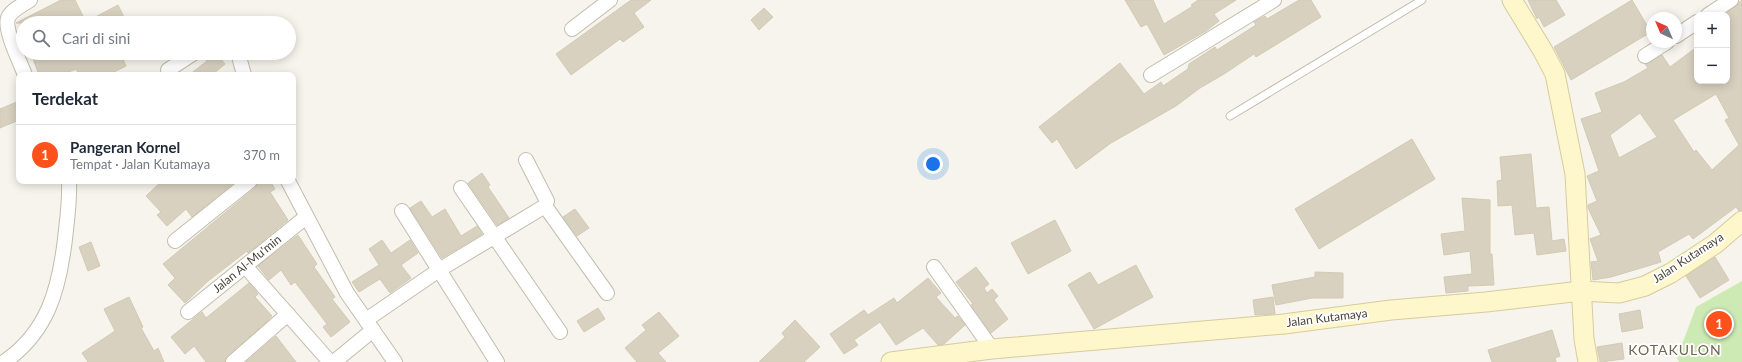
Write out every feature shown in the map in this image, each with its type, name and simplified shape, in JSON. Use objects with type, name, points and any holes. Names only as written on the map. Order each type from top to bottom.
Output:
[{"type":"main road","points":[[1512,0],[1543,51],[1554,74],[1560,94],[1575,174],[1581,291],[1588,362]]},
{"type":"main road","name":"Jalan Kutamaya","points":[[891,362],[1276,324],[1391,310],[1486,302],[1581,291],[1619,293],[1645,286],[1671,273],[1715,244],[1742,221]]},
{"type":"street","points":[[16,51],[7,27],[8,18],[13,12],[30,0]]},
{"type":"street","points":[[572,29],[610,0]]},
{"type":"street","points":[[1151,75],[1274,0]]},
{"type":"street","points":[[1713,12],[1731,0]]},
{"type":"street","points":[[1682,32],[1694,24]]},
{"type":"street","points":[[1645,56],[1657,48]]},
{"type":"street","points":[[19,60],[24,72]]},
{"type":"street","points":[[168,70],[183,60]]},
{"type":"street","points":[[240,60],[243,72]]},
{"type":"street","points":[[334,362],[370,325],[439,270],[545,206],[547,201],[526,160]]},
{"type":"street","points":[[4,362],[26,343],[51,305],[58,284],[63,257],[70,184]]},
{"type":"street","points":[[176,241],[246,184]]},
{"type":"street","points":[[290,184],[347,293],[395,362]]},
{"type":"street","points":[[461,188],[560,332]]},
{"type":"street","points":[[545,206],[606,294]]},
{"type":"street","points":[[402,211],[497,362]]},
{"type":"street","name":"Jalan Al-Mu'min","points":[[188,312],[306,217]]},
{"type":"street","points":[[245,266],[330,362]]},
{"type":"street","points":[[934,267],[982,354]]},
{"type":"street","points":[[233,362],[288,314]]},
{"type":"lane","points":[[1230,116],[1422,0]]},
{"type":"green space","points":[[1742,281],[1742,362],[1679,362],[1677,358],[1696,307]]},
{"type":"building","points":[[61,0],[75,0],[83,16],[30,16]]},
{"type":"building","points":[[631,0],[651,0],[634,13],[644,27],[623,42],[620,39],[571,75],[556,54]]},
{"type":"building","points":[[1125,0],[1153,0],[1164,24],[1193,6],[1191,5],[1198,0],[1236,0],[1214,14],[1219,21],[1206,31],[1164,55],[1147,24],[1141,27]]},
{"type":"building","points":[[1299,0],[1311,0],[1321,17],[1256,57],[1254,54],[1200,88],[1176,106],[1111,143],[1076,169],[1057,139],[1052,143],[1039,127],[1120,63],[1144,94],[1161,82],[1163,86],[1188,69],[1189,64],[1215,47],[1217,50],[1256,25],[1254,22],[1265,16],[1267,19]]},
{"type":"building","points":[[1528,0],[1556,0],[1565,15],[1544,27],[1539,17],[1537,19]]},
{"type":"building","points":[[1632,0],[1646,24],[1646,35],[1571,80],[1554,47]]},
{"type":"building","points":[[1742,0],[1742,210],[1739,211],[1736,207],[1693,239],[1689,234],[1658,252],[1661,262],[1611,277],[1593,280],[1591,262],[1598,261],[1590,239],[1601,235],[1588,208],[1588,205],[1597,201],[1587,176],[1599,171],[1581,119],[1602,112],[1595,93],[1624,82],[1648,68],[1645,64],[1662,55],[1670,67],[1694,49],[1694,84],[1730,84],[1730,12],[1728,12]],"holes":[[[1716,94],[1729,118],[1725,120],[1739,145],[1712,170],[1696,150],[1694,152],[1673,120]],[[1640,113],[1657,137],[1619,158],[1610,135]]]},
{"type":"building","points":[[118,5],[124,16],[97,16]]},
{"type":"building","points":[[764,8],[773,17],[759,30],[751,20]]},
{"type":"building","points":[[34,60],[123,60],[126,66],[114,72],[78,72],[76,69],[68,72],[38,72]]},
{"type":"building","points":[[222,60],[225,64],[216,72],[193,72],[207,61]]},
{"type":"building","points":[[16,102],[16,121],[0,128],[0,109]]},
{"type":"building","points":[[1412,139],[1435,179],[1319,249],[1295,209]]},
{"type":"building","points":[[1531,154],[1536,208],[1549,207],[1552,241],[1564,239],[1566,251],[1537,255],[1534,233],[1515,235],[1512,205],[1498,206],[1497,181],[1502,180],[1500,157]]},
{"type":"building","points":[[482,173],[490,185],[488,187],[509,218],[497,225],[468,183]]},
{"type":"building","points":[[159,184],[232,184],[192,217],[186,209],[167,226],[157,215],[161,212],[146,196]]},
{"type":"building","points":[[257,184],[272,184],[275,189],[270,192],[288,220],[248,253],[247,251],[208,281],[185,303],[168,285],[175,278],[163,264],[255,188]]},
{"type":"building","points":[[1462,198],[1490,200],[1490,254],[1492,254],[1494,285],[1468,286],[1468,291],[1446,293],[1444,277],[1472,274],[1470,251],[1444,255],[1441,234],[1465,231]]},
{"type":"building","points":[[421,201],[432,217],[445,209],[461,236],[477,226],[482,234],[442,258],[410,208]]},
{"type":"building","points":[[575,209],[589,228],[577,236],[563,217]]},
{"type":"building","points":[[1055,220],[1071,251],[1028,274],[1011,243]]},
{"type":"building","points":[[298,235],[317,264],[314,267],[335,297],[332,299],[350,322],[331,337],[323,327],[327,324],[295,282],[291,285],[281,270],[269,280],[258,266]]},
{"type":"building","points":[[382,240],[391,253],[410,240],[418,253],[401,265],[411,278],[390,293],[380,279],[359,292],[352,282],[379,265],[369,249]]},
{"type":"building","points":[[91,242],[100,266],[88,271],[79,247]]},
{"type":"building","points":[[1715,257],[1729,280],[1700,298],[1686,276]]},
{"type":"building","points":[[1136,265],[1153,297],[1094,329],[1068,285],[1090,272],[1098,285]]},
{"type":"building","points":[[976,267],[989,284],[984,288],[987,293],[992,289],[998,296],[994,300],[1008,319],[991,333],[971,305],[973,304],[956,282]]},
{"type":"building","points":[[1315,272],[1343,273],[1343,298],[1312,298],[1276,305],[1272,285],[1315,277]]},
{"type":"building","points":[[928,278],[941,293],[936,297],[955,318],[958,316],[965,325],[944,344],[938,345],[923,328],[896,345],[880,322],[854,340],[858,345],[844,354],[830,334],[864,310],[868,315],[894,298],[897,303]]},
{"type":"building","points":[[249,283],[258,294],[255,297],[272,316],[227,356],[225,362],[206,362],[194,346],[185,354],[171,337],[202,312],[206,318]]},
{"type":"building","points":[[129,297],[143,327],[141,328],[154,351],[158,348],[164,362],[88,362],[82,353],[115,331],[104,309]]},
{"type":"building","points":[[1273,297],[1275,314],[1255,315],[1253,300]]},
{"type":"building","points":[[598,308],[605,319],[584,332],[577,321]]},
{"type":"building","points":[[1640,310],[1643,328],[1622,332],[1619,314]]},
{"type":"building","points":[[659,312],[679,336],[658,353],[666,362],[637,362],[625,348],[646,330],[642,325]]},
{"type":"building","points":[[795,320],[820,347],[804,362],[759,362],[785,337],[782,333]]},
{"type":"building","points":[[1552,330],[1560,356],[1555,358],[1556,362],[1492,362],[1488,350]]},
{"type":"building","points":[[276,336],[296,362],[246,362]]},
{"type":"building","points":[[1622,343],[1624,359],[1600,362],[1597,347]]},
{"type":"place","name":"Pangeran Kornel","points":[[1719,324]]},
{"type":"district","name":"KOTAKULON","points":[[1675,350]]}]
